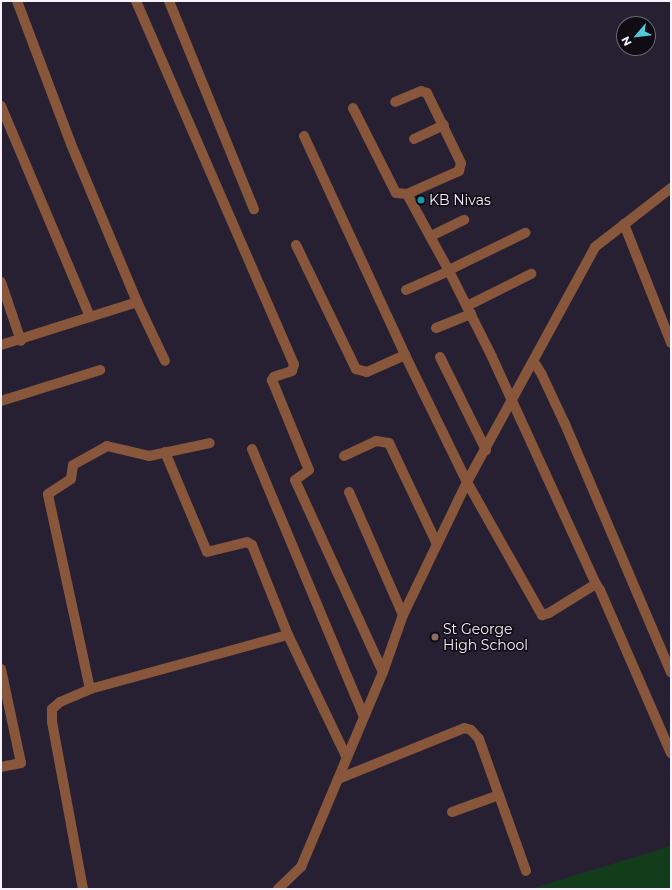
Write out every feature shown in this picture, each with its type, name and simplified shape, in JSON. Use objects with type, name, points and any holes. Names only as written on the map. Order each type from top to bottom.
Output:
[{"type":"street","points":[[17,1],[71,144],[137,302],[165,361]]},
{"type":"street","points":[[136,1],[294,364],[292,371],[274,377],[272,380],[309,470],[295,480],[383,672]]},
{"type":"street","points":[[169,1],[254,209]]},
{"type":"street","points":[[353,108],[391,186],[396,193],[407,194],[459,171],[461,163],[444,125],[427,93],[421,91],[395,102]]},
{"type":"street","points":[[1,106],[90,317]]},
{"type":"street","points":[[414,139],[444,125]]},
{"type":"street","points":[[304,136],[405,355],[467,482],[542,615],[549,613],[596,584]]},
{"type":"street","points":[[278,889],[301,867],[383,672],[403,615],[467,482],[534,362],[595,247],[671,188]]},
{"type":"street","points":[[407,194],[469,310],[600,590],[671,753]]},
{"type":"street","points":[[430,236],[464,220]]},
{"type":"street","points":[[624,224],[671,343]]},
{"type":"street","points":[[406,290],[525,234]]},
{"type":"street","points":[[296,245],[356,369],[367,372],[405,355]]},
{"type":"street","points":[[436,328],[531,274]]},
{"type":"street","points":[[1,282],[20,341]]},
{"type":"street","points":[[1,345],[20,341],[137,302]]},
{"type":"street","points":[[440,356],[486,450]]},
{"type":"street","points":[[534,362],[542,375],[565,424],[671,672]]},
{"type":"street","points":[[1,401],[100,370]]},
{"type":"street","points":[[344,456],[376,441],[389,443],[437,544]]},
{"type":"street","points":[[90,689],[48,494],[71,479],[73,465],[107,446],[145,456],[210,443]]},
{"type":"street","points":[[252,449],[364,717]]},
{"type":"street","points":[[165,452],[207,552],[211,553],[247,542],[252,545],[288,635],[347,758]]},
{"type":"street","points":[[349,492],[403,615]]},
{"type":"street","points":[[83,889],[52,722],[52,709],[60,702],[90,689],[288,635]]},
{"type":"street","points":[[1,669],[5,704],[21,763],[1,767]]},
{"type":"street","points":[[338,779],[464,728],[471,730],[479,739],[526,871]]},
{"type":"street","points":[[452,812],[499,795]]},
{"type":"green space","points":[[671,846],[671,889],[530,889]]},
{"type":"place","name":"KB Nivas","points":[[421,200]]},
{"type":"place","name":"St George High School","points":[[435,637]]}]
